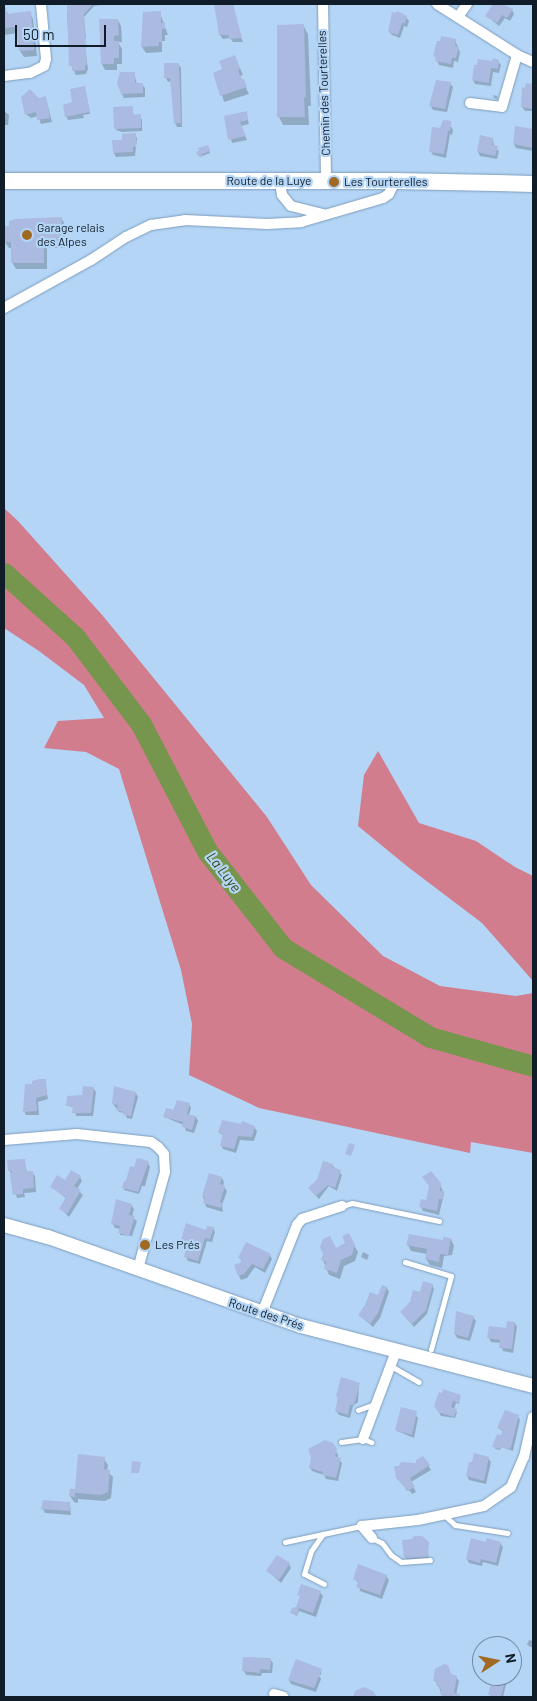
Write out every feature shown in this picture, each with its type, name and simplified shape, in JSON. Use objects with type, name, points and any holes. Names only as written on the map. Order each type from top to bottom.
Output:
[{"type":"main road","name":"Route de la Luye","points":[[4,180],[395,181],[533,184]]},
{"type":"street","points":[[4,76],[30,73],[44,66],[46,59],[41,4]]},
{"type":"street","name":"Chemin des Tourterelles","points":[[323,4],[326,181]]},
{"type":"street","points":[[437,4],[517,55],[533,62]]},
{"type":"street","points":[[458,17],[467,4]]},
{"type":"street","points":[[470,103],[502,108],[517,55]]},
{"type":"street","points":[[280,181],[282,195],[291,206],[327,215]]},
{"type":"street","points":[[4,308],[91,260],[126,237],[151,225],[185,220],[275,224],[301,222],[383,198],[389,194],[395,181]]},
{"type":"street","points":[[4,1140],[77,1134],[151,1142],[158,1147],[164,1154],[165,1172],[138,1269]]},
{"type":"street","points":[[262,1313],[297,1225],[302,1219],[342,1206]]},
{"type":"street","name":"Route des Prés","points":[[4,1225],[48,1237],[262,1313],[317,1330],[533,1386]]},
{"type":"street","points":[[367,1441],[377,1403],[396,1351]]},
{"type":"street","points":[[362,1526],[418,1520],[484,1506],[511,1487],[524,1457],[533,1417]]},
{"type":"street","points":[[362,1526],[372,1538]]},
{"type":"lane","points":[[342,1206],[352,1203],[439,1221]]},
{"type":"lane","points":[[405,1262],[451,1276],[431,1349]]},
{"type":"lane","points":[[391,1366],[419,1382]]},
{"type":"lane","points":[[358,1410],[377,1403]]},
{"type":"lane","points":[[341,1442],[367,1441]]},
{"type":"lane","points":[[443,1515],[455,1525],[507,1533]]},
{"type":"lane","points":[[285,1542],[362,1526]]},
{"type":"lane","points":[[323,1534],[311,1551],[304,1574],[324,1584]]},
{"type":"lane","points":[[372,1538],[382,1543],[391,1555],[401,1562],[430,1560]]},
{"type":"shaded area","points":[[4,508],[18,521],[103,616],[267,817],[311,885],[383,956],[440,986],[516,996],[533,993],[533,1153],[471,1142],[470,1153],[259,1108],[189,1075],[192,1024],[181,970],[119,769],[86,752],[44,748],[58,721],[104,718],[84,685],[39,651],[4,628]]},
{"type":"shaded area","points":[[378,751],[419,823],[476,841],[515,867],[533,876],[533,981],[482,923],[358,826],[364,775]]},
{"type":"building","points":[[67,4],[93,4],[84,14],[87,65],[85,65],[85,70],[72,71],[72,66],[69,66]]},
{"type":"building","points":[[214,4],[233,4],[242,38],[229,39],[228,35],[219,35]]},
{"type":"building","points":[[493,4],[502,4],[513,9],[507,18],[502,15],[497,23],[485,16]]},
{"type":"building","points":[[4,8],[6,8],[7,14],[31,11],[34,50],[19,51],[16,27],[4,28]]},
{"type":"building","points":[[161,11],[161,23],[165,22],[165,29],[162,29],[162,42],[159,42],[159,46],[141,47],[143,12]]},
{"type":"building","points":[[397,11],[407,16],[405,23],[402,23],[398,35],[388,32],[392,12],[396,13]]},
{"type":"building","points":[[99,19],[118,19],[119,35],[114,36],[114,41],[119,41],[119,58],[114,58],[114,64],[101,64]]},
{"type":"building","points":[[304,24],[305,117],[277,117],[277,25]]},
{"type":"building","points":[[441,36],[456,39],[455,46],[459,47],[456,58],[452,58],[451,64],[435,61],[436,57],[433,56],[437,41],[440,41]]},
{"type":"building","points":[[235,55],[241,79],[244,79],[247,87],[220,96],[213,73],[222,69],[219,61]]},
{"type":"building","points":[[493,58],[499,60],[498,69],[491,68],[489,83],[472,80],[474,65],[477,65],[478,59],[492,61]]},
{"type":"building","points":[[164,63],[179,63],[181,123],[174,123],[170,78],[164,78]]},
{"type":"building","points":[[120,72],[135,72],[135,83],[143,83],[143,93],[121,94],[117,83]]},
{"type":"building","points":[[436,80],[451,82],[445,109],[429,106]]},
{"type":"building","points":[[526,83],[533,84],[533,109],[521,107],[522,87],[525,88]]},
{"type":"building","points":[[85,86],[90,112],[65,117],[63,105],[72,102],[70,89]]},
{"type":"building","points":[[30,89],[39,98],[46,96],[50,118],[37,120],[36,112],[25,115],[21,97]]},
{"type":"building","points":[[133,106],[133,115],[141,114],[141,128],[114,129],[113,107]]},
{"type":"building","points":[[247,111],[248,120],[240,122],[246,136],[228,140],[224,116]]},
{"type":"building","points":[[443,120],[451,121],[444,154],[429,152],[432,127],[440,128]]},
{"type":"building","points":[[515,126],[533,129],[533,148],[513,144]]},
{"type":"building","points":[[136,133],[136,147],[133,147],[133,152],[113,153],[112,140],[122,140],[122,134]]},
{"type":"building","points":[[480,135],[493,138],[492,145],[498,146],[495,156],[477,152]]},
{"type":"building","points":[[208,145],[210,151],[202,154],[202,156],[198,156],[196,152],[199,151],[198,148]]},
{"type":"building","points":[[62,217],[62,245],[44,244],[44,263],[11,263],[11,242],[4,242],[4,226],[9,226],[9,221]]},
{"type":"building","points":[[46,1079],[47,1095],[36,1098],[37,1111],[23,1112],[25,1084],[32,1084],[32,1081]]},
{"type":"building","points":[[83,1086],[94,1087],[91,1113],[72,1113],[73,1106],[66,1106],[67,1096],[82,1095]]},
{"type":"building","points":[[114,1086],[136,1092],[131,1116],[123,1115],[124,1112],[116,1110],[118,1105],[112,1104]]},
{"type":"building","points":[[177,1100],[190,1103],[187,1114],[196,1116],[192,1130],[182,1127],[183,1122],[163,1117],[166,1108],[174,1110]]},
{"type":"building","points":[[222,1120],[241,1124],[242,1121],[255,1126],[252,1137],[238,1136],[234,1149],[220,1146],[223,1134],[218,1133]]},
{"type":"building","points":[[349,1143],[355,1145],[351,1156],[345,1154]]},
{"type":"building","points":[[137,1158],[149,1161],[138,1192],[122,1188],[130,1166],[134,1167]]},
{"type":"building","points":[[25,1159],[26,1171],[33,1171],[34,1188],[23,1189],[23,1194],[13,1195],[10,1176],[12,1171],[8,1171],[7,1160]]},
{"type":"building","points":[[323,1161],[333,1164],[332,1167],[341,1170],[335,1188],[328,1185],[316,1196],[308,1188],[317,1180]]},
{"type":"building","points":[[71,1170],[81,1176],[74,1186],[81,1190],[67,1214],[59,1209],[66,1197],[50,1187],[57,1175],[65,1180]]},
{"type":"building","points":[[431,1171],[441,1183],[440,1191],[444,1191],[443,1199],[439,1199],[437,1211],[419,1207],[421,1199],[426,1200],[429,1186],[422,1177]]},
{"type":"building","points":[[209,1173],[222,1177],[220,1184],[225,1186],[220,1202],[223,1203],[221,1208],[203,1203],[205,1197],[202,1196]]},
{"type":"building","points":[[116,1199],[132,1204],[129,1215],[135,1216],[129,1236],[118,1233],[120,1226],[111,1224]]},
{"type":"building","points":[[186,1223],[206,1230],[207,1226],[214,1227],[210,1239],[205,1238],[198,1261],[184,1257],[187,1244],[180,1243]]},
{"type":"building","points":[[349,1233],[355,1245],[352,1255],[341,1260],[337,1273],[324,1269],[326,1262],[321,1260],[323,1254],[320,1247],[323,1239],[330,1236],[336,1248],[345,1243],[342,1236]]},
{"type":"building","points":[[409,1234],[443,1240],[443,1237],[451,1238],[448,1255],[440,1254],[439,1262],[425,1259],[427,1249],[406,1245]]},
{"type":"building","points":[[246,1242],[271,1254],[263,1269],[252,1264],[244,1274],[238,1276],[234,1265],[240,1263],[242,1259],[238,1258]]},
{"type":"building","points":[[423,1281],[433,1284],[426,1310],[412,1324],[400,1312],[410,1302],[413,1290],[420,1292]]},
{"type":"building","points":[[382,1285],[387,1287],[378,1313],[370,1324],[358,1315],[365,1305],[370,1292],[378,1295]]},
{"type":"building","points":[[456,1311],[474,1316],[468,1338],[454,1334]]},
{"type":"building","points":[[507,1321],[515,1322],[512,1349],[499,1348],[500,1340],[487,1338],[489,1326],[506,1328]]},
{"type":"building","points":[[341,1377],[360,1383],[354,1405],[350,1405],[348,1415],[335,1411],[338,1398],[336,1396]]},
{"type":"building","points":[[443,1389],[461,1395],[459,1403],[453,1401],[451,1407],[457,1409],[454,1417],[438,1412],[434,1406],[439,1392],[442,1393]]},
{"type":"building","points":[[401,1407],[417,1411],[412,1435],[395,1430]]},
{"type":"building","points":[[505,1410],[519,1415],[511,1447],[509,1449],[500,1447],[499,1449],[492,1447],[497,1434],[501,1435],[503,1430],[497,1428]]},
{"type":"building","points":[[325,1440],[333,1443],[337,1449],[335,1456],[341,1458],[336,1478],[322,1475],[323,1472],[309,1468],[311,1457],[308,1449]]},
{"type":"building","points":[[474,1453],[489,1457],[484,1481],[466,1476],[469,1462],[472,1462]]},
{"type":"building","points":[[78,1454],[105,1457],[104,1469],[110,1470],[108,1492],[101,1495],[75,1493],[75,1497],[69,1496],[70,1489],[75,1489]]},
{"type":"building","points":[[423,1456],[430,1465],[410,1478],[415,1487],[408,1491],[396,1478],[394,1466],[399,1466],[401,1462],[416,1463],[416,1460]]},
{"type":"building","points":[[132,1461],[141,1462],[139,1473],[131,1473]]},
{"type":"building","points":[[43,1500],[70,1502],[70,1511],[41,1509]]},
{"type":"building","points":[[414,1536],[422,1536],[429,1542],[428,1557],[404,1558],[402,1540],[412,1539]]},
{"type":"building","points":[[471,1538],[486,1542],[487,1538],[501,1542],[496,1563],[481,1559],[480,1563],[466,1559]]},
{"type":"building","points":[[277,1555],[290,1563],[279,1580],[266,1571]]},
{"type":"building","points":[[358,1564],[387,1575],[380,1595],[356,1587],[358,1581],[353,1579]]},
{"type":"building","points":[[301,1584],[321,1591],[313,1613],[299,1608],[297,1616],[290,1613],[292,1608],[296,1607],[300,1596],[297,1595]]},
{"type":"building","points":[[243,1657],[271,1658],[270,1670],[260,1669],[260,1673],[242,1671]]},
{"type":"building","points":[[296,1659],[322,1669],[314,1688],[288,1680]]},
{"type":"building","points":[[444,1664],[448,1665],[451,1674],[457,1676],[454,1693],[460,1694],[459,1697],[446,1697],[440,1694],[441,1689],[436,1685],[437,1681],[433,1681],[435,1669]]},
{"type":"building","points":[[490,1686],[504,1686],[501,1697],[488,1695]]},
{"type":"building","points":[[364,1687],[373,1691],[377,1697],[353,1697],[355,1691]]},
{"type":"waterway","name":"La Luye","points":[[4,573],[75,637],[141,724],[207,851],[283,948],[430,1037],[533,1066]]},
{"type":"place","name":"Les Tourterelles","points":[[334,182]]},
{"type":"place","name":"Garage relais des Alpes","points":[[27,235]]},
{"type":"place","name":"Les Prés","points":[[145,1245]]}]
